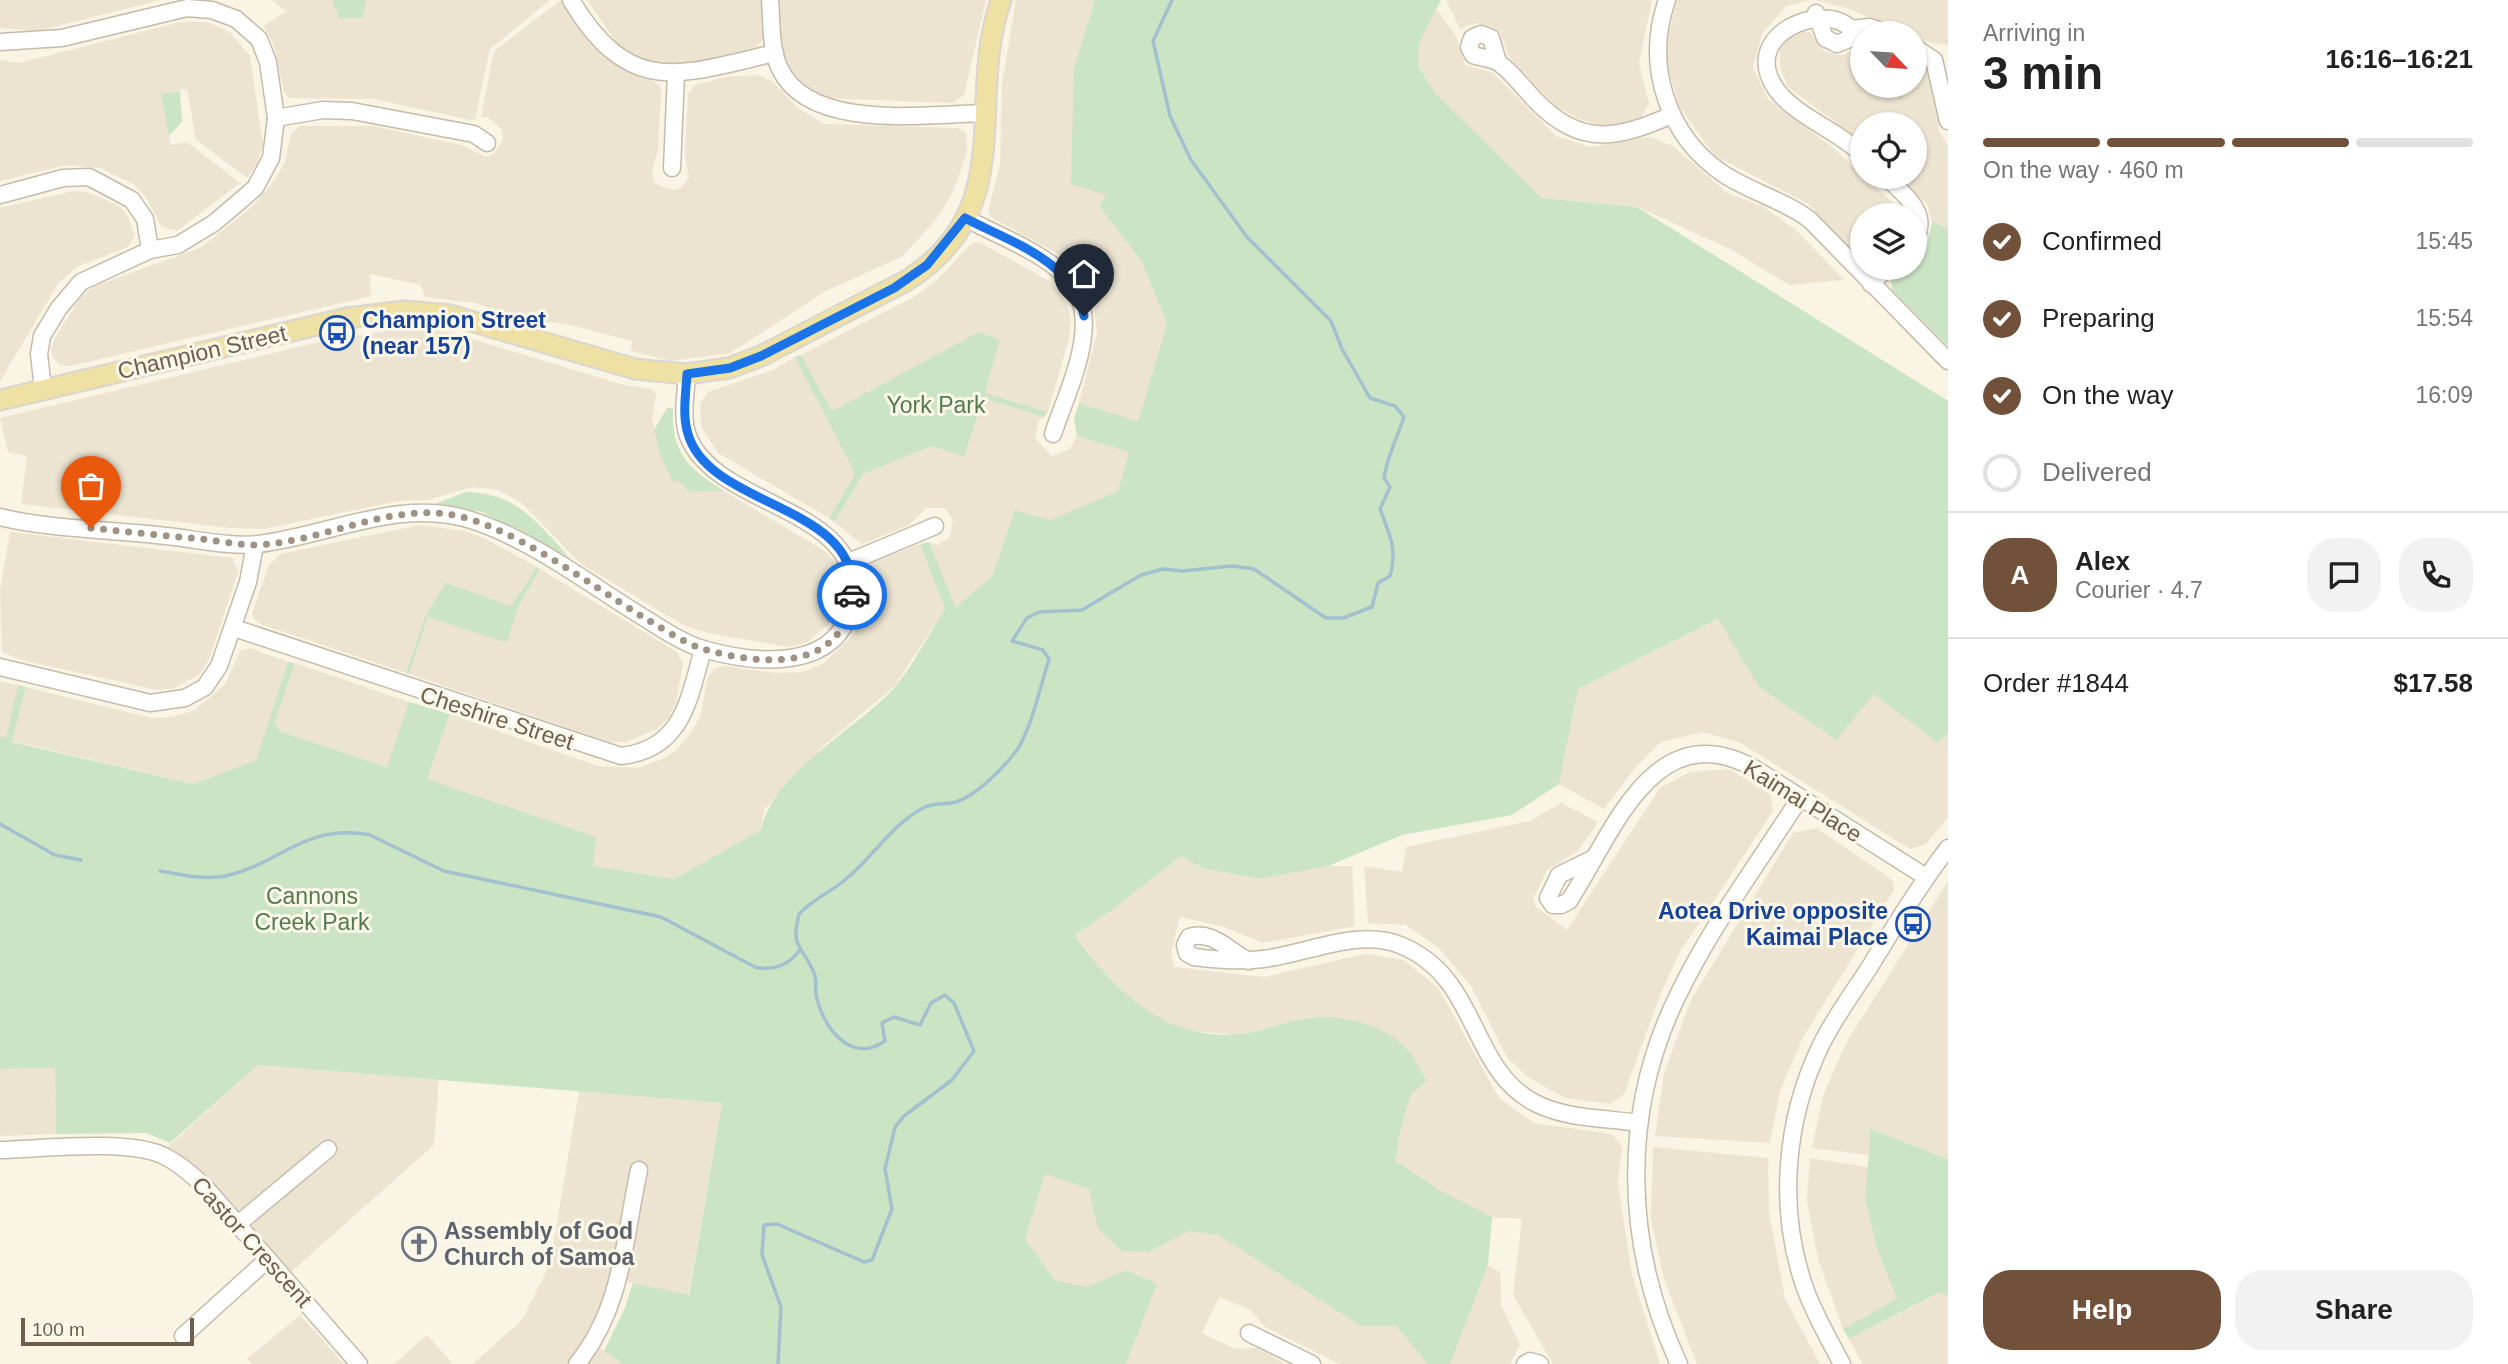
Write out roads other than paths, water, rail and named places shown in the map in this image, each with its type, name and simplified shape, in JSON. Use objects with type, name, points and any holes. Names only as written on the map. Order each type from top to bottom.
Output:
[{"type":"main road","name":"Champion Street","points":[[0,400],[347,318],[405,311],[471,320],[635,369],[687,374],[730,368],[761,356],[894,288],[927,265],[965,218],[984,165],[989,50],[1001,0]]},
{"type":"street","points":[[570,0],[586,26],[607,49],[634,67],[676,74],[775,53]]},
{"type":"street","points":[[770,0],[775,53],[780,70],[795,89],[814,103],[859,114],[986,113]]},
{"type":"street","points":[[1667,0],[1662,14],[1658,57],[1660,78],[1672,115],[1686,138],[1710,163],[1739,183],[1801,213],[1948,361]]},
{"type":"street","points":[[0,42],[62,38],[187,8],[212,10],[236,19],[258,39],[268,62],[276,118],[271,158],[255,188],[215,223],[178,245],[150,250],[81,282],[59,308],[42,336],[39,354],[43,389]]},
{"type":"street","points":[[1816,13],[1821,32],[1830,41],[1843,43],[1849,39],[1850,34]]},
{"type":"street","points":[[1850,28],[1840,19],[1816,13],[1794,18],[1779,30],[1769,49],[1770,76],[1788,101],[1850,145]]},
{"type":"street","points":[[1927,55],[1934,60],[1948,121]]},
{"type":"street","points":[[1498,62],[1553,118],[1582,132],[1601,135],[1625,133],[1672,115]]},
{"type":"street","points":[[672,168],[676,74]]},
{"type":"street","points":[[276,118],[323,110],[352,111],[463,132],[487,143]]},
{"type":"street","points":[[0,195],[63,178],[89,177],[132,200],[145,219],[150,250]]},
{"type":"street","points":[[1897,189],[1910,203]]},
{"type":"street","points":[[965,218],[1057,268],[1073,285],[1082,304],[1082,343],[1053,434]]},
{"type":"street","points":[[1871,284],[1875,280]]},
{"type":"street","points":[[0,517],[255,545],[409,512],[468,519],[507,535],[665,630],[703,649],[785,660],[803,658],[821,649],[836,636],[851,604],[853,581],[849,562],[823,533],[728,478],[702,458],[688,435],[685,408],[687,374]]},
{"type":"street","points":[[849,562],[935,526]]},
{"type":"street","points":[[0,667],[150,702],[169,702],[205,687],[219,666],[234,628],[248,582],[255,545]]},
{"type":"street","name":"Cheshire Street","points":[[234,628],[621,756],[640,754],[656,746],[673,731],[687,708],[703,649]]},
{"type":"street","name":"Kaimai Place","points":[[1594,858],[1647,779],[1662,767],[1702,754],[1731,757],[1926,877]]},
{"type":"street","points":[[1679,1364],[1652,1297],[1640,1243],[1636,1180],[1639,1123],[1655,1052],[1678,993],[1800,798]]},
{"type":"street","points":[[1842,1364],[1813,1308],[1795,1249],[1788,1202],[1792,1135],[1803,1091],[1822,1043],[1926,877],[1948,848]]},
{"type":"street","points":[[1250,961],[1363,940],[1396,944],[1429,961],[1449,981],[1493,1062],[1519,1093],[1551,1110],[1639,1123]]},
{"type":"street","name":"Castor Crescent","points":[[0,1150],[130,1148],[160,1154],[191,1173],[359,1364]]},
{"type":"street","points":[[238,1224],[328,1149]]},
{"type":"street","points":[[577,1364],[599,1333],[615,1296],[639,1170]]},
{"type":"street","points":[[183,1336],[268,1259]]},
{"type":"street","points":[[1249,1333],[1312,1364]]},
{"type":"street","points":[[1525,1364],[1530,1361],[1540,1364]]},
{"type":"waterway","points":[[778,1364],[781,1307],[762,1255],[764,1225],[777,1224],[864,1262],[872,1260],[892,1209],[885,1169],[895,1127],[904,1116],[952,1080],[974,1051],[954,1003],[945,995],[931,1003],[920,1025],[894,1017],[882,1023],[885,1041],[873,1047],[861,1048],[840,1039],[819,1006],[814,973],[797,941],[799,914],[846,879],[913,814],[929,805],[964,799],[980,788],[1014,754],[1030,722],[1049,659],[1043,650],[1012,641],[1027,618],[1039,612],[1082,610],[1141,575],[1163,569],[1183,571],[1232,566],[1254,569],[1326,618],[1343,618],[1372,607],[1378,583],[1390,576],[1393,550],[1380,509],[1390,487],[1384,478],[1387,463],[1404,417],[1395,406],[1370,398],[1342,349],[1331,321],[1247,237],[1191,160],[1170,116],[1153,41],[1172,0]]},
{"type":"waterway","points":[[0,824],[55,855],[81,860]]},
{"type":"waterway","points":[[160,871],[201,877],[226,876],[246,870],[310,839],[347,833],[370,835],[444,871],[661,917],[755,967],[779,966],[799,951]]},
{"type":"place","name":"Champion Street (near 157)","points":[[337,333]]},
{"type":"place","name":"Aotea Drive opposite Kaimai Place","points":[[1913,924]]},
{"type":"place","name":"Assembly of God Church of Samoa","points":[[419,1244]]},
{"type":"park label","name":"York Park","points":[[936,405]]},
{"type":"park label","name":"Cannons Creek Park","points":[[312,909]]}]
